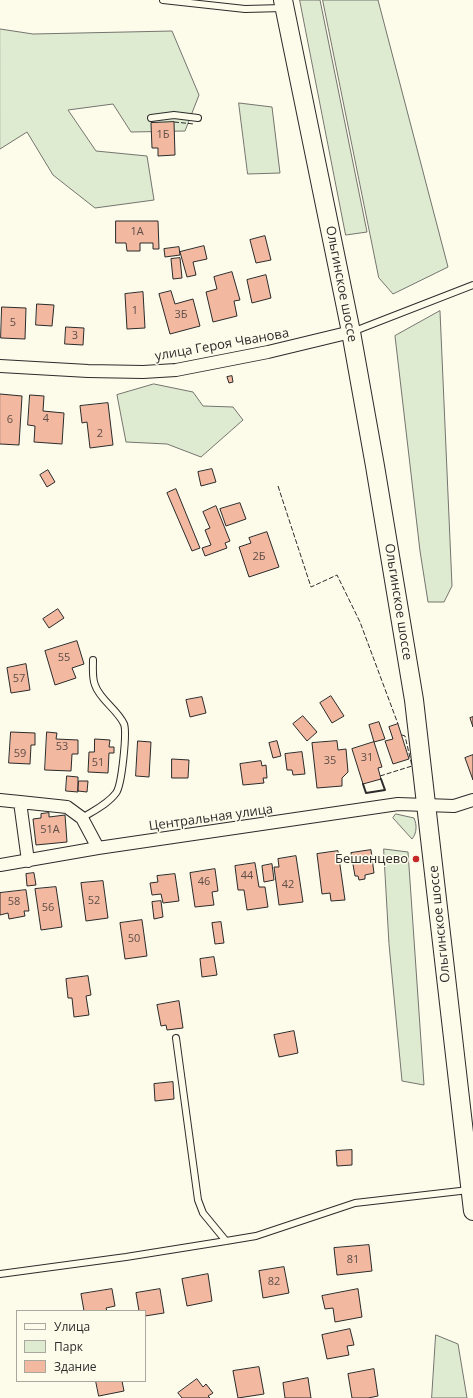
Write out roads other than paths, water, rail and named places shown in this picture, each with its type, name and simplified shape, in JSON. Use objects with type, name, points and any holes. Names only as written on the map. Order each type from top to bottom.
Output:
[{"type":"main road","name":"Ольгинское шоссе","points":[[284,4],[351,332],[414,700],[473,1211]]},
{"type":"street","name":"улица Героя Чванова","points":[[0,366],[96,371],[143,372],[176,370],[259,354],[351,332]]},
{"type":"street","points":[[0,800],[67,807],[82,818],[98,848]]},
{"type":"street","points":[[427,805],[454,806],[473,800]]},
{"type":"street","points":[[20,802],[28,860]]},
{"type":"street","name":"Центральная улица","points":[[0,865],[98,848],[398,804],[427,805]]},
{"type":"lane","points":[[163,0],[245,9],[284,4]]},
{"type":"lane","points":[[151,118],[174,115],[198,118]]},
{"type":"lane","points":[[351,332],[473,285]]},
{"type":"lane","points":[[82,818],[109,801],[119,788],[126,736],[124,725],[120,718],[94,684],[93,660]]},
{"type":"lane","points":[[176,1038],[198,1200],[203,1214],[226,1242]]},
{"type":"lane","points":[[0,1274],[226,1242],[256,1236],[355,1203],[470,1190]]},
{"type":"place","name":"Бешенцево","points":[[416,859]]}]
